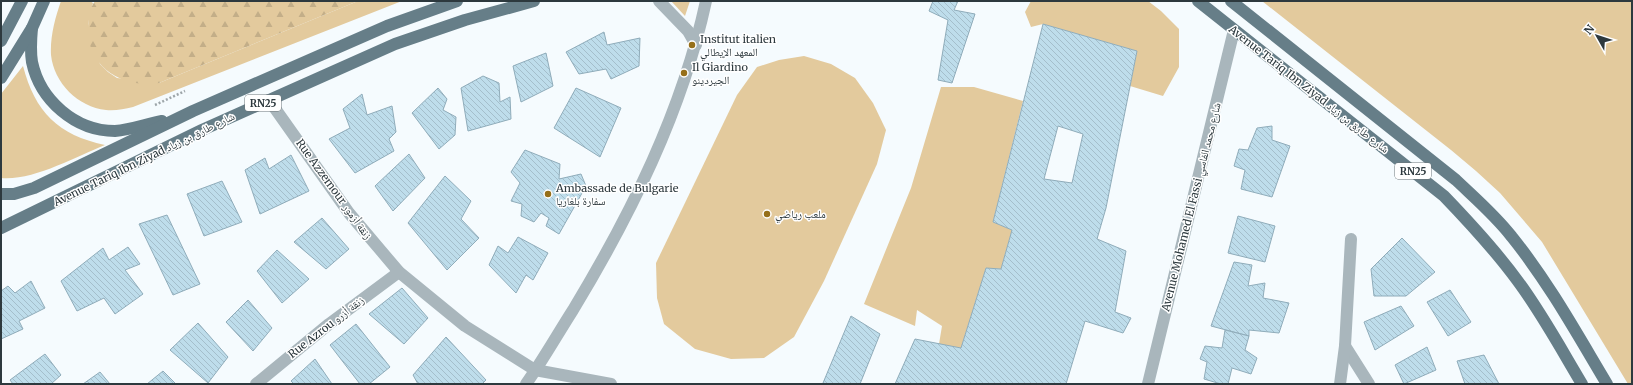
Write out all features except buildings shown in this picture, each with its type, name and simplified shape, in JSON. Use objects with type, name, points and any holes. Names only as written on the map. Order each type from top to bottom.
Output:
[{"type":"main road","points":[[1,41],[22,1]]},
{"type":"main road","name":"RN25","points":[[1,78],[32,28],[44,1]]},
{"type":"main road","name":"Avenue Tariq Ibn Ziyad شارع طارق بن زياد","points":[[1,194],[14,194],[34,188],[177,119],[387,26],[457,1]]},
{"type":"main road","name":"Avenue Tariq Ibn Ziyad شارع طارق بن زياد","points":[[1,228],[202,130],[395,44],[465,20],[534,1]]},
{"type":"main road","name":"Avenue Tariq Ibn Ziyad شارع طارق بن زياد","points":[[1198,1],[1444,196],[1495,251],[1518,281],[1582,384]]},
{"type":"main road","name":"Avenue Tariq Ibn Ziyad شارع طارق بن زياد","points":[[1231,1],[1456,180],[1485,207],[1511,236],[1535,267],[1557,299],[1607,384]]},
{"type":"main road","name":"RN25","points":[[32,28],[32,56],[37,77],[44,92],[54,104],[67,115],[81,123],[97,129],[113,131],[129,130],[145,125],[177,119]]},
{"type":"street","points":[[659,1],[688,31],[696,45]]},
{"type":"street","points":[[526,384],[591,280],[626,215],[668,126],[696,45],[706,1]]},
{"type":"street","name":"Avenue Mohamed El Fassi شارع محمد الفاسي","points":[[1148,384],[1234,30]]},
{"type":"street","name":"Rue Azzemour زنقة أزمور","points":[[269,100],[349,213],[398,272],[465,326],[535,370],[610,384]]},
{"type":"street","points":[[1340,384],[1352,240]]},
{"type":"street","name":"Rue Azrou زنقة أزرو","points":[[256,384],[324,328],[398,272]]},
{"type":"street","points":[[1344,346],[1369,384]]},
{"type":"path","points":[[149,108],[185,91]]},
{"type":"green space","points":[[61,1],[90,1],[93,3],[88,24],[100,64],[108,72],[117,78],[159,83],[358,1],[402,1],[133,107],[120,110],[106,110],[96,108],[77,99],[62,84],[57,75],[51,55],[51,41],[53,28]]},
{"type":"green space","points":[[95,1],[358,1],[159,83],[146,84],[133,83],[110,73],[101,65],[94,55],[90,43],[88,26],[90,11]]},
{"type":"green space","points":[[671,1],[690,1],[685,16]]},
{"type":"green space","points":[[1031,1],[1148,1],[1161,11],[1179,29],[1179,67],[1163,96],[1130,86],[1137,51],[1043,24],[1031,27],[1025,12]]},
{"type":"green space","points":[[1262,1],[1630,1],[1632,3],[1632,384],[1628,384],[1542,242],[1500,193],[1451,150]]},
{"type":"green space","name":"ملعب رياضي","points":[[804,56],[831,64],[855,78],[873,103],[886,130],[877,164],[824,281],[794,337],[764,358],[731,359],[695,349],[664,324],[657,298],[656,263],[737,95],[757,67],[779,60]]},
{"type":"green space","points":[[23,66],[34,96],[42,109],[51,119],[74,135],[88,141],[105,145],[40,172],[27,176],[1,178],[1,94]]},
{"type":"green space","points":[[941,87],[974,87],[1023,101],[993,222],[1012,230],[1001,269],[986,268],[961,348],[939,344],[942,326],[917,310],[915,326],[864,304],[911,188]]},
{"type":"place","name":"Institut italien المعهد الإيطالي","points":[[692,45]]},
{"type":"place","name":"Il Giardino الجيردينو","points":[[684,73]]},
{"type":"place","name":"Ambassade de Bulgarie سفارة بلغاريا","points":[[548,194]]},
{"type":"place","name":"ملعب رياضي","points":[[767,214]]}]
